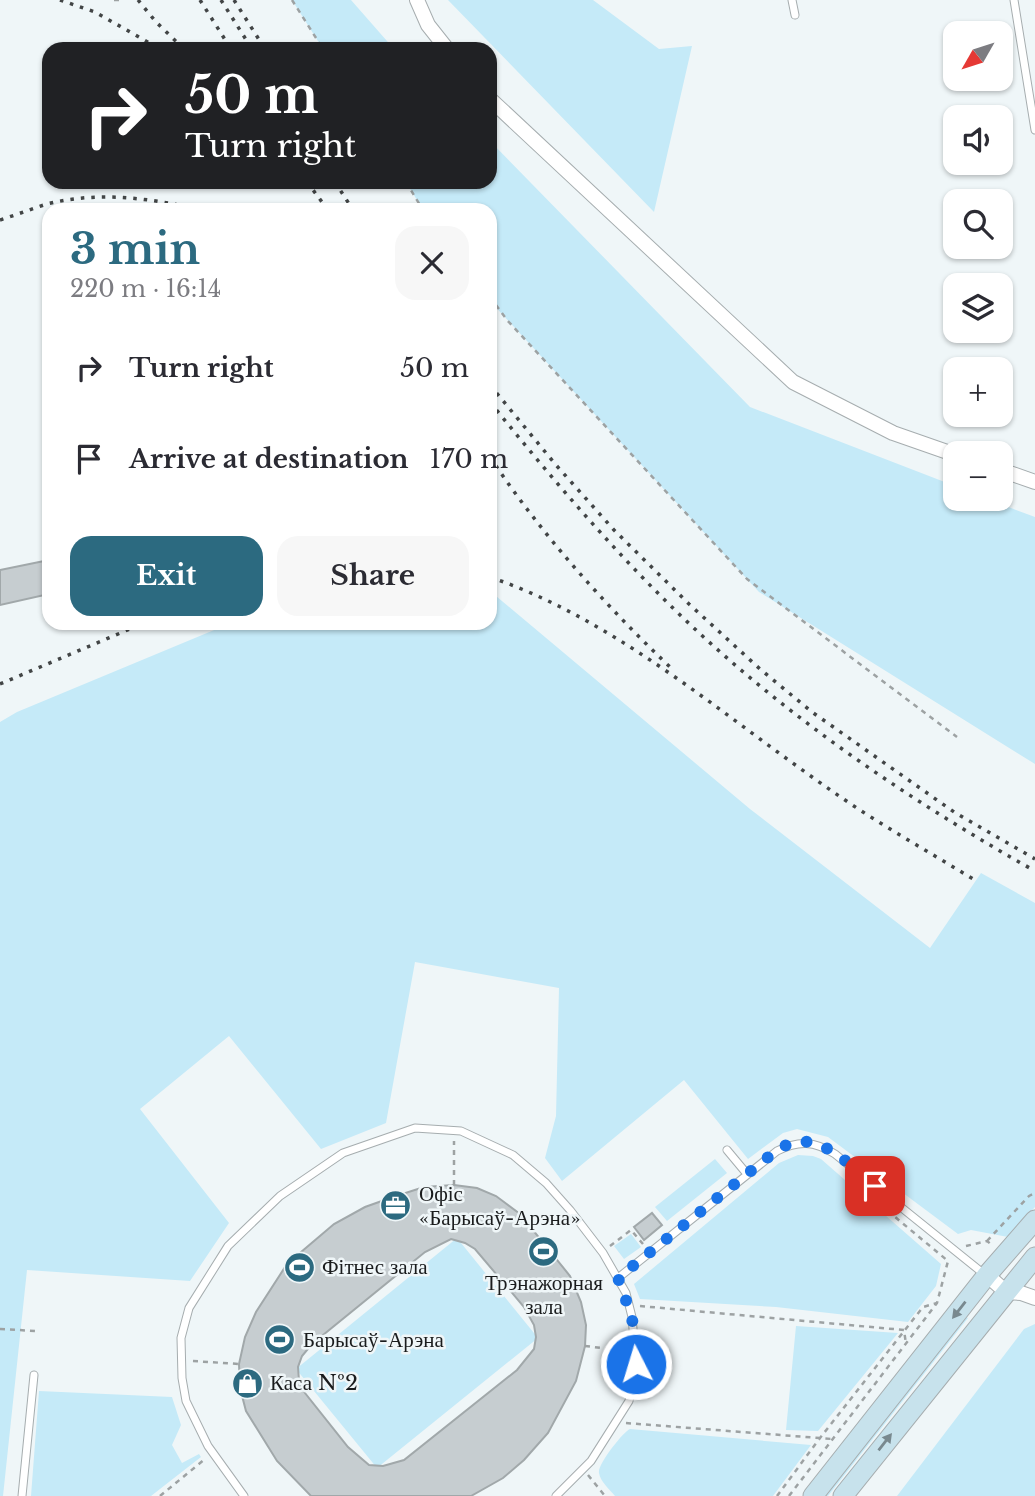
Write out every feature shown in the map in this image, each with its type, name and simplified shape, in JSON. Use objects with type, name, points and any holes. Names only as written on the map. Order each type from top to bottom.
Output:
[{"type":"street","points":[[417,0],[428,25],[441,42]]},
{"type":"street","points":[[497,106],[793,382],[893,433],[943,450]]},
{"type":"street","points":[[1013,474],[1035,482]]},
{"type":"street","points":[[813,1496],[987,1275],[1035,1220]]},
{"type":"street","points":[[843,1496],[1035,1256]]},
{"type":"street","points":[[987,1275],[1006,1292],[1035,1298]]},
{"type":"lane","points":[[792,0],[795,15]]},
{"type":"lane","points":[[1014,0],[1035,131]]},
{"type":"lane","points":[[244,1496],[208,1446],[186,1401],[182,1378],[181,1338],[189,1308],[236,1236],[280,1196],[343,1153],[415,1128],[461,1131],[513,1155],[547,1183],[585,1227],[618,1278],[632,1317],[636,1364],[629,1401],[591,1461],[556,1496]]},
{"type":"lane","points":[[618,1278],[777,1150],[792,1143],[805,1142],[821,1145],[987,1275]]},
{"type":"lane","points":[[727,1150],[747,1174]]},
{"type":"lane","points":[[22,1496],[34,1376]]},
{"type":"path","points":[[114,0],[120,0]]},
{"type":"path","points":[[292,0],[319,42]]},
{"type":"path","points":[[497,306],[747,579],[957,737]]},
{"type":"path","points":[[454,1141],[454,1185]]},
{"type":"path","points":[[965,1247],[987,1241],[1029,1196],[1035,1193]]},
{"type":"path","points":[[789,1496],[937,1303],[948,1261],[878,1202]]},
{"type":"path","points":[[608,1248],[631,1230],[643,1244]]},
{"type":"path","points":[[987,1241],[998,1249]]},
{"type":"path","points":[[777,1496],[923,1307],[937,1303]]},
{"type":"path","points":[[636,1306],[904,1330]]},
{"type":"path","points":[[0,1328],[36,1331]]},
{"type":"path","points":[[904,1330],[906,1344]]},
{"type":"path","points":[[585,1346],[626,1351]]},
{"type":"path","points":[[194,1361],[239,1364]]},
{"type":"path","points":[[626,1423],[832,1439]]},
{"type":"path","points":[[160,1496],[205,1459]]},
{"type":"path","points":[[588,1475],[605,1496]]},
{"type":"shaded area","points":[[292,0],[351,0],[388,42],[319,42]]},
{"type":"shaded area","points":[[448,0],[593,0],[659,49],[692,46],[654,212],[497,50],[497,42],[489,42]]},
{"type":"shaded area","points":[[497,148],[750,407],[943,481],[943,511],[1013,511],[1013,509],[1035,517],[1035,764],[759,592],[497,309],[497,203],[419,203],[410,189],[497,189]]},
{"type":"shaded area","points":[[497,597],[750,809],[930,948],[981,873],[1035,903],[1035,1207],[1008,1237],[971,1230],[958,1234],[828,1137],[797,1129],[783,1133],[748,1159],[684,1080],[562,1181],[545,1158],[556,1116],[559,988],[415,962],[386,1123],[321,1149],[229,1036],[140,1109],[229,1223],[190,1281],[27,1270],[3,1496],[0,1496],[0,722],[17,712],[214,630],[497,630]]},
{"type":"shaded area","points":[[798,1155],[821,1159],[941,1264],[936,1286],[908,1322],[776,1307],[640,1299],[634,1284],[779,1163]]},
{"type":"shaded area","points":[[715,1159],[727,1173],[667,1221],[655,1207]]},
{"type":"shaded area","points":[[631,1234],[641,1247],[624,1259],[614,1246]]},
{"type":"shaded area","points":[[457,1238],[538,1338],[377,1468],[296,1369]]},
{"type":"shaded area","points":[[964,1316],[968,1318],[828,1496],[823,1496]]},
{"type":"shaded area","points":[[1035,1324],[1035,1496],[897,1496],[1024,1329]]},
{"type":"shaded area","points":[[796,1326],[898,1333],[818,1431],[786,1430]]},
{"type":"shaded area","points":[[39,1391],[172,1397],[181,1425],[172,1445],[182,1463],[199,1454],[201,1457],[151,1496],[31,1496]]},
{"type":"shaded area","points":[[630,1429],[811,1445],[773,1496],[615,1496],[601,1479],[599,1469],[611,1449]]},
{"type":"building","points":[[42,561],[42,596],[0,605],[0,570]]},
{"type":"building","name":"Барысаў-Арэна","points":[[454,1185],[477,1188],[496,1196],[520,1214],[570,1276],[581,1302],[586,1325],[585,1346],[576,1381],[548,1433],[524,1460],[503,1478],[471,1496],[311,1496],[277,1461],[246,1411],[240,1388],[239,1364],[245,1337],[256,1312],[287,1264],[334,1224],[365,1207],[424,1187]],"holes":[[[451,1239],[475,1249],[524,1307],[534,1325],[534,1349],[517,1370],[404,1460],[383,1466],[369,1465],[348,1447],[305,1393],[299,1381],[298,1367],[302,1356],[312,1344],[425,1252]]]},
{"type":"building","points":[[652,1213],[662,1225],[644,1240],[634,1227]]},
{"type":"railway","points":[[60,0],[95,12],[148,42]]},
{"type":"railway","points":[[138,0],[177,42]]},
{"type":"railway","points":[[200,0],[227,42]]},
{"type":"railway","points":[[221,0],[248,42]]},
{"type":"railway","points":[[234,0],[261,42]]},
{"type":"railway","points":[[312,189],[323,203]]},
{"type":"railway","points":[[340,189],[348,203]]},
{"type":"railway","points":[[52,203],[105,197],[168,203]]},
{"type":"railway","points":[[0,220],[42,206]]},
{"type":"railway","points":[[497,393],[614,530],[760,669],[812,712],[954,812],[1035,859]]},
{"type":"railway","points":[[497,410],[603,536],[676,611],[759,685],[847,753],[940,814],[1035,871]]},
{"type":"railway","points":[[497,467],[530,513],[575,567],[671,668]]},
{"type":"railway","points":[[497,580],[582,618],[625,644],[709,701],[849,803],[973,879]]},
{"type":"railway","points":[[0,684],[127,630]]},
{"type":"place","name":"Офіс «Барысаў-Арэна»","points":[[396,1206]]},
{"type":"place","name":"Трэнажорная зала","points":[[544,1251]]},
{"type":"place","name":"Фітнес зала","points":[[299,1267]]},
{"type":"place","name":"Барысаў-Арэна","points":[[280,1340]]},
{"type":"place","name":"Каса №2","points":[[247,1383]]},
{"type":"route","points":[[636,1364],[632,1317],[618,1278],[777,1150],[792,1143],[821,1145],[875,1186]]}]
